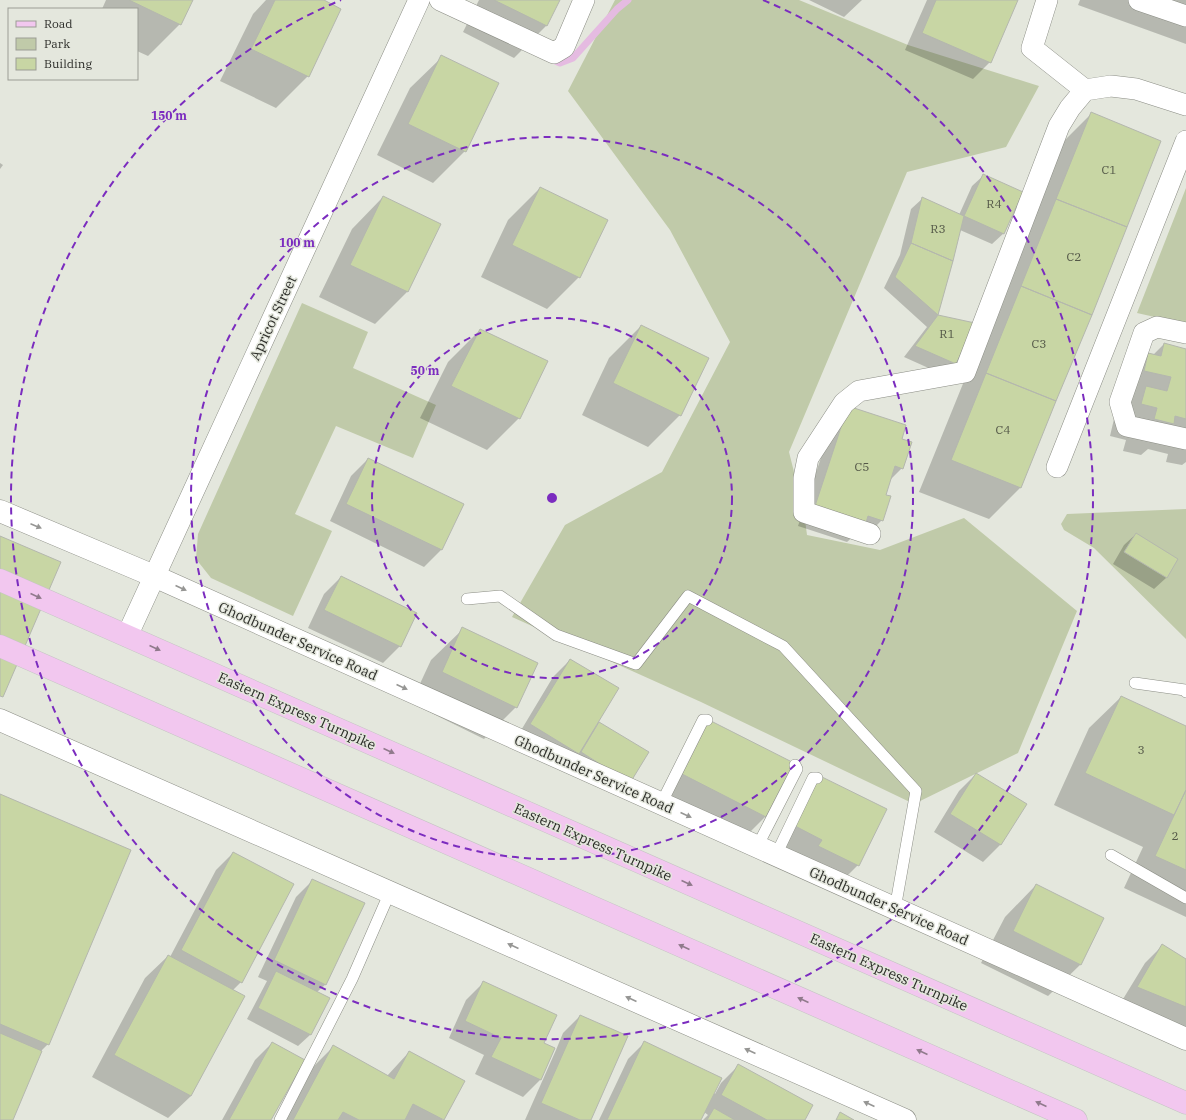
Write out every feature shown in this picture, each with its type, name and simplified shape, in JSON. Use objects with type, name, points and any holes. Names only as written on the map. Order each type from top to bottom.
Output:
[{"type":"main road","name":"Eastern Express Turnpike","points":[[0,580],[1186,1103]]},
{"type":"main road","points":[[0,646],[1076,1120]]},
{"type":"street","name":"Apricot Street","points":[[127,636],[419,0]]},
{"type":"street","points":[[440,0],[554,53],[564,47],[584,0]]},
{"type":"street","points":[[1047,0],[1032,48],[1085,90]]},
{"type":"street","points":[[1138,0],[1186,16]]},
{"type":"street","points":[[870,534],[804,512],[804,478],[808,458],[844,403],[859,391],[965,372],[1060,126],[1070,108],[1085,90],[1111,86],[1136,89],[1186,105]]},
{"type":"street","points":[[1057,467],[1186,141]]},
{"type":"street","points":[[1186,333],[1157,327],[1144,333],[1120,402],[1128,426],[1186,440]]},
{"type":"street","name":"Ghodbunder Service Road","points":[[0,511],[154,576],[1186,1040]]},
{"type":"street","points":[[0,720],[905,1120]]},
{"type":"lane","points":[[467,599],[500,596],[556,635],[636,664],[688,596],[783,646],[916,791],[895,909]]},
{"type":"lane","points":[[1135,683],[1186,692]]},
{"type":"lane","points":[[661,804],[703,720],[706,720]]},
{"type":"lane","points":[[766,851],[797,769],[795,765]]},
{"type":"lane","points":[[766,851],[813,778],[817,778]]},
{"type":"lane","points":[[1111,855],[1186,898]]},
{"type":"lane","points":[[280,1120],[352,979],[390,892]]},
{"type":"green space","points":[[615,0],[799,0],[908,45],[1039,86],[1006,147],[907,172],[789,452],[804,512],[807,535],[880,550],[964,518],[1077,611],[1018,753],[914,804],[701,702],[512,617],[565,525],[662,472],[730,342],[670,230],[568,91]]},
{"type":"green space","points":[[1186,188],[1186,324],[1137,313]]},
{"type":"green space","points":[[302,303],[368,332],[353,368],[436,405],[413,458],[336,426],[295,514],[332,531],[293,616],[211,578],[196,559],[198,534]]},
{"type":"green space","points":[[1186,509],[1186,639],[1094,548],[1064,530],[1061,524],[1067,514]]},
{"type":"building","points":[[129,0],[193,0],[181,25]]},
{"type":"building","points":[[275,0],[324,0],[341,9],[309,77],[251,49]]},
{"type":"building","points":[[494,0],[560,0],[547,26]]},
{"type":"building","points":[[936,0],[1018,0],[991,63],[922,33]]},
{"type":"building","points":[[441,55],[499,83],[466,152],[408,124]]},
{"type":"building","points":[[1091,112],[1161,141],[1127,227],[1056,199]]},
{"type":"building","points":[[983,174],[1023,192],[1004,234],[964,216]]},
{"type":"building","points":[[540,187],[608,220],[580,278],[512,245]]},
{"type":"building","points":[[383,196],[441,224],[408,292],[350,265]]},
{"type":"building","points":[[922,197],[964,216],[953,261],[911,243]]},
{"type":"building","points":[[1056,199],[1127,227],[1092,315],[1021,286]]},
{"type":"building","points":[[911,243],[953,261],[938,315],[895,277]]},
{"type":"building","points":[[1021,286],[1092,315],[1056,401],[986,373]]},
{"type":"building","points":[[938,315],[975,323],[956,364],[915,346]]},
{"type":"building","points":[[641,325],[709,358],[681,416],[613,383]]},
{"type":"building","points":[[480,329],[548,361],[520,419],[451,386]]},
{"type":"building","points":[[1164,343],[1186,349],[1186,419],[1175,416],[1174,424],[1154,419],[1157,408],[1141,404],[1146,386],[1167,391],[1171,377],[1144,371],[1148,353],[1161,356]]},
{"type":"building","points":[[986,373],[1056,401],[1021,488],[951,460]]},
{"type":"building","points":[[848,406],[906,425],[902,439],[912,442],[903,469],[895,466],[886,495],[891,496],[883,521],[868,516],[865,526],[814,509]]},
{"type":"building","points":[[368,458],[464,504],[442,550],[346,504]]},
{"type":"building","points":[[1136,533],[1178,559],[1167,578],[1124,552]]},
{"type":"building","points":[[0,536],[61,562],[3,697],[0,696]]},
{"type":"building","points":[[341,576],[417,613],[401,647],[324,610]]},
{"type":"building","points":[[462,627],[538,663],[517,708],[442,672]]},
{"type":"building","points":[[570,659],[619,688],[579,754],[530,724]]},
{"type":"building","points":[[1121,696],[1186,726],[1186,790],[1174,815],[1085,773]]},
{"type":"building","points":[[709,720],[794,763],[766,817],[682,774]]},
{"type":"building","points":[[599,722],[649,752],[630,783],[581,752]]},
{"type":"building","points":[[976,773],[1027,804],[1001,845],[950,814]]},
{"type":"building","points":[[820,776],[887,809],[859,866],[818,846],[822,840],[795,826]]},
{"type":"building","points":[[1186,790],[1186,870],[1155,856]]},
{"type":"building","points":[[0,794],[131,850],[49,1045],[0,1024]]},
{"type":"building","points":[[233,852],[294,884],[242,983],[181,950]]},
{"type":"building","points":[[312,879],[365,903],[326,985],[274,960]]},
{"type":"building","points":[[1036,884],[1104,918],[1081,965],[1013,931]]},
{"type":"building","points":[[1162,944],[1186,959],[1186,1007],[1137,987]]},
{"type":"building","points":[[168,955],[245,996],[191,1096],[114,1055]]},
{"type":"building","points":[[276,971],[330,998],[311,1035],[258,1008]]},
{"type":"building","points":[[483,981],[557,1015],[544,1043],[555,1048],[541,1080],[491,1057],[501,1038],[465,1021]]},
{"type":"building","points":[[580,1015],[628,1036],[591,1120],[580,1120],[541,1103]]},
{"type":"building","points":[[0,1033],[42,1051],[13,1120],[0,1120]]},
{"type":"building","points":[[644,1041],[722,1078],[701,1120],[607,1120]]},
{"type":"building","points":[[272,1042],[305,1060],[271,1120],[229,1120]]},
{"type":"building","points":[[333,1045],[394,1079],[409,1051],[465,1081],[444,1120],[413,1104],[405,1120],[359,1120],[343,1112],[338,1120],[293,1120]]},
{"type":"building","points":[[738,1064],[813,1105],[805,1120],[767,1120],[721,1095]]},
{"type":"building","points":[[714,1108],[735,1120],[707,1120]]},
{"type":"building","points":[[840,1112],[854,1120],[836,1120]]},
{"type":"waterway","points":[[551,59],[560,63],[573,58],[617,9],[628,0]]}]
